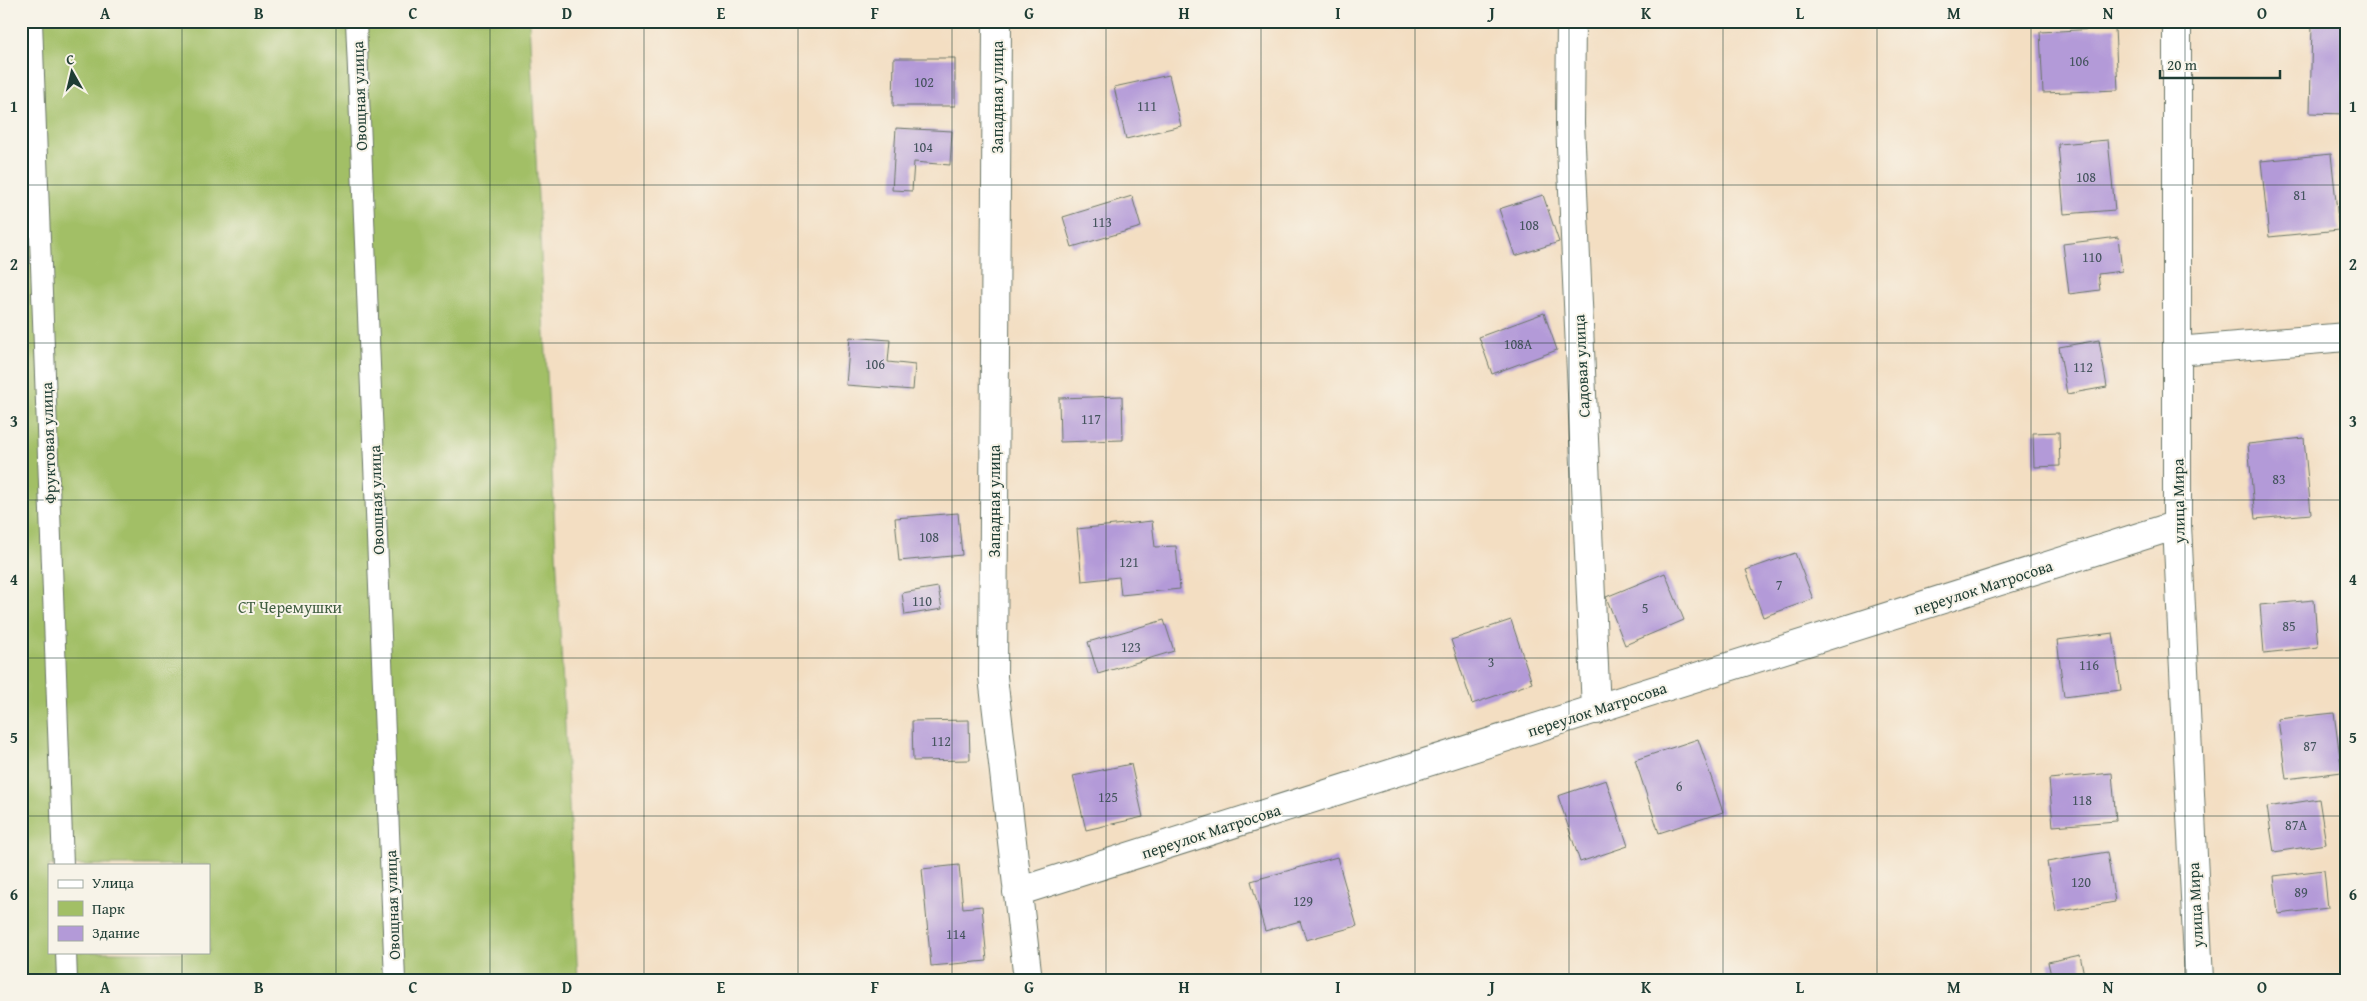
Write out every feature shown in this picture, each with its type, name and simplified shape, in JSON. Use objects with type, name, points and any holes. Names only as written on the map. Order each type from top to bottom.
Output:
[{"type":"street","name":"Западная улица","points":[[997,21],[993,678],[1028,980]]},
{"type":"street","name":"Садовая улица","points":[[1571,21],[1570,123],[1596,710]]},
{"type":"street","name":"улица Мира","points":[[2177,21],[2178,525],[2199,980]]},
{"type":"street","points":[[2177,351],[2346,337]]},
{"type":"street","name":"переулок Матросова","points":[[1017,892],[2178,525]]},
{"type":"lane","name":"Фруктовая улица","points":[[32,21],[63,864]]},
{"type":"lane","name":"Овощная улица","points":[[356,21],[395,980]]},
{"type":"lane","points":[[66,954],[68,980]]},
{"type":"green space","name":"СТ Черемушки","points":[[21,21],[529,21],[578,980],[21,980]]},
{"type":"building","points":[[2312,23],[2346,23],[2346,114],[2310,113]]},
{"type":"building","points":[[2115,28],[2118,90],[2043,93],[2040,32]]},
{"type":"building","points":[[894,58],[955,58],[955,106],[893,106]]},
{"type":"building","points":[[1169,75],[1181,126],[1126,139],[1114,87]]},
{"type":"building","points":[[896,128],[952,131],[950,165],[914,162],[912,191],[892,190]]},
{"type":"building","points":[[2108,140],[2115,210],[2064,214],[2058,144]]},
{"type":"building","points":[[2331,154],[2339,230],[2269,237],[2261,161]]},
{"type":"building","points":[[1543,195],[1559,242],[1515,256],[1499,209]]},
{"type":"building","points":[[1132,196],[1141,227],[1072,247],[1063,217]]},
{"type":"building","points":[[2118,237],[2122,271],[2098,274],[2100,290],[2069,294],[2063,244]]},
{"type":"building","points":[[1544,313],[1557,350],[1492,374],[1479,337]]},
{"type":"building","points":[[850,337],[890,340],[888,362],[915,365],[913,390],[846,385]]},
{"type":"building","points":[[2099,340],[2107,387],[2067,394],[2059,347]]},
{"type":"building","points":[[1122,396],[1123,440],[1060,442],[1059,398]]},
{"type":"building","points":[[2059,432],[2060,466],[2034,467],[2033,433]]},
{"type":"building","points":[[2304,438],[2311,514],[2255,519],[2248,444]]},
{"type":"building","points":[[958,513],[962,555],[899,561],[895,518]]},
{"type":"building","points":[[1152,521],[1155,547],[1176,546],[1180,589],[1121,595],[1119,577],[1082,581],[1077,529]]},
{"type":"building","points":[[1795,553],[1813,599],[1763,617],[1746,570]]},
{"type":"building","points":[[1665,573],[1684,620],[1625,645],[1606,597]]},
{"type":"building","points":[[938,587],[942,609],[905,615],[902,593]]},
{"type":"building","points":[[2314,600],[2318,647],[2264,653],[2260,605]]},
{"type":"building","points":[[1164,620],[1174,651],[1098,674],[1088,642]]},
{"type":"building","points":[[1511,620],[1532,683],[1472,704],[1451,640]]},
{"type":"building","points":[[2113,633],[2121,690],[2064,697],[2057,640]]},
{"type":"building","points":[[2334,713],[2342,772],[2286,779],[2278,719]]},
{"type":"building","points":[[969,720],[970,760],[913,761],[912,721]]},
{"type":"building","points":[[1698,739],[1723,812],[1659,833],[1635,760]]},
{"type":"building","points":[[1131,764],[1143,817],[1086,830],[1073,776]]},
{"type":"building","points":[[2112,773],[2116,821],[2053,826],[2049,779]]},
{"type":"building","points":[[1606,780],[1628,846],[1580,862],[1558,796]]},
{"type":"building","points":[[2319,799],[2326,844],[2274,852],[2267,807]]},
{"type":"building","points":[[2107,852],[2115,902],[2056,912],[2047,862]]},
{"type":"building","points":[[1337,857],[1357,926],[1306,940],[1300,921],[1265,931],[1251,881]]},
{"type":"building","points":[[959,865],[963,908],[982,906],[987,961],[931,966],[922,869]]},
{"type":"building","points":[[2324,870],[2328,908],[2278,914],[2274,876]]},
{"type":"building","points":[[2080,955],[2085,980],[2052,980],[2048,962]]}]
